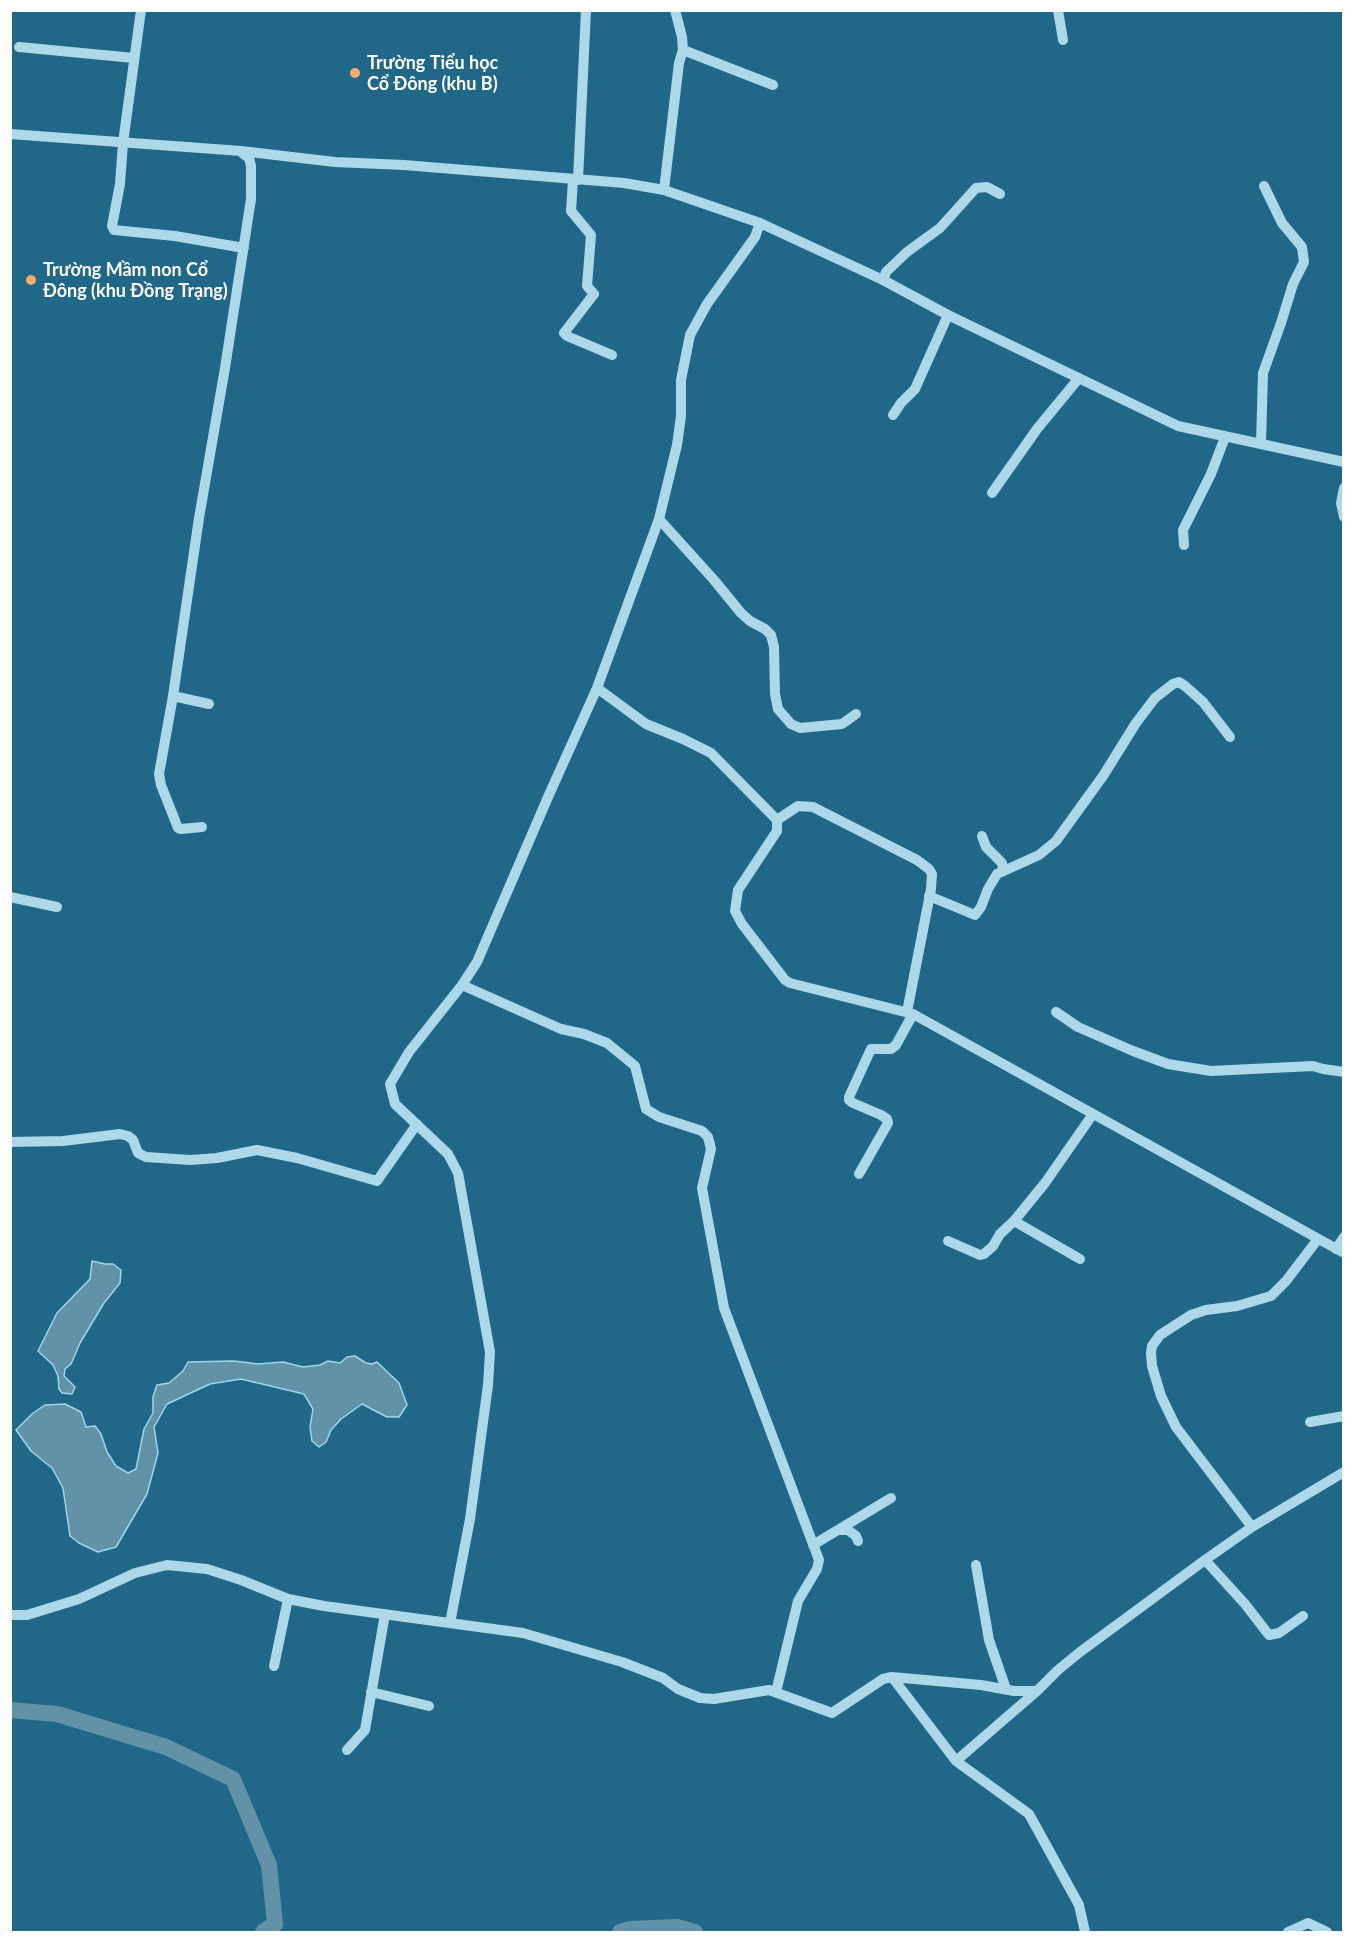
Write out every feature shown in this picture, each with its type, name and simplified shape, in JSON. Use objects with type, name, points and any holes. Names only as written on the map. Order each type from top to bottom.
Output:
[{"type":"street","points":[[141,10],[123,143],[120,184],[112,226],[114,230],[175,236],[244,248]]},
{"type":"street","points":[[586,10],[571,211],[591,235],[587,286],[594,294],[564,333],[612,355]]},
{"type":"street","points":[[664,190],[679,63],[683,50],[675,10]]},
{"type":"street","points":[[1058,10],[1063,40]]},
{"type":"street","points":[[19,48],[134,58]]},
{"type":"street","points":[[683,50],[772,85]]},
{"type":"street","points":[[10,134],[241,152],[335,162],[404,165],[624,183],[664,190],[760,223],[883,280],[948,315],[1178,426],[1344,462]]},
{"type":"street","points":[[202,828],[178,828],[159,774],[251,199],[251,166],[249,159],[241,152]]},
{"type":"street","points":[[1261,444],[1263,373],[1293,284],[1304,262],[1302,247],[1282,223],[1264,186]]},
{"type":"street","points":[[883,280],[886,272],[907,252],[940,228],[976,188],[987,187],[1000,194]]},
{"type":"street","points":[[450,1623],[470,1519],[488,1385],[490,1352],[458,1173],[448,1154],[395,1104],[390,1084],[409,1052],[462,985],[477,962],[597,688],[659,519],[677,445],[681,416],[681,380],[690,335],[706,304],[755,237],[760,223]]},
{"type":"street","points":[[893,415],[915,389],[948,315]]},
{"type":"street","points":[[992,493],[1037,429],[1079,378]]},
{"type":"street","points":[[1184,545],[1183,530],[1211,474],[1225,437]]},
{"type":"street","points":[[1344,488],[1341,503],[1344,517]]},
{"type":"street","points":[[659,519],[741,613],[771,635],[774,647],[774,694],[778,709],[791,724],[800,729],[842,724],[856,714]]},
{"type":"street","points":[[929,896],[975,915],[997,874],[1003,869],[1039,855],[1056,841],[1103,776],[1136,723],[1155,698],[1168,686],[1176,682],[1185,686],[1212,713],[1230,737]]},
{"type":"street","points":[[597,688],[646,724],[711,753],[777,819],[777,831],[738,890],[735,911],[742,924],[790,983],[910,1013],[1340,1251],[1344,1237]]},
{"type":"street","points":[[173,696],[209,704]]},
{"type":"street","points":[[777,819],[798,806],[820,810],[927,866],[932,874],[910,1013],[896,1045],[891,1049],[871,1049],[849,1097],[853,1103],[881,1115],[887,1119],[888,1123],[859,1174]]},
{"type":"street","points":[[982,836],[986,847],[1002,863],[1003,869]]},
{"type":"street","points":[[10,897],[57,907]]},
{"type":"street","points":[[462,985],[561,1029],[608,1043],[635,1066],[646,1109],[659,1117],[702,1131],[708,1137],[711,1149],[702,1188],[724,1308],[819,1564],[811,1582],[798,1601],[776,1692]]},
{"type":"street","points":[[1056,1012],[1078,1027],[1168,1064],[1211,1071],[1313,1066],[1323,1070],[1344,1072]]},
{"type":"street","points":[[948,1241],[980,1255],[984,1254],[1045,1183],[1093,1114]]},
{"type":"street","points":[[10,1142],[63,1141],[120,1134],[133,1140],[138,1153],[146,1157],[190,1160],[227,1157],[257,1150],[297,1158],[377,1181],[417,1124]]},
{"type":"street","points":[[1014,1221],[1080,1259]]},
{"type":"street","points":[[1252,1527],[1176,1427],[1161,1396],[1152,1366],[1152,1346],[1160,1335],[1191,1315],[1206,1310],[1238,1306],[1271,1296],[1286,1281],[1318,1239]]},
{"type":"street","points":[[1310,1422],[1344,1416]]},
{"type":"street","points":[[956,1761],[1080,1652],[1252,1527],[1344,1472]]},
{"type":"street","points":[[813,1545],[891,1498]]},
{"type":"street","points":[[838,1530],[848,1530],[858,1541]]},
{"type":"street","points":[[1205,1560],[1245,1604],[1269,1635],[1279,1633],[1303,1616]]},
{"type":"street","points":[[976,1564],[989,1640],[1006,1689]]},
{"type":"street","points":[[10,1615],[27,1615],[79,1599],[135,1573],[167,1565],[207,1569],[242,1580],[288,1599],[324,1606],[523,1633],[622,1662],[663,1678],[678,1689],[700,1698],[732,1697],[769,1690],[832,1713],[883,1678],[892,1677],[1037,1691]]},
{"type":"street","points":[[274,1666],[288,1599]]},
{"type":"street","points":[[346,1750],[365,1730],[385,1614]]},
{"type":"street","points":[[892,1677],[956,1761],[1029,1814],[1079,1905],[1085,1932]]},
{"type":"street","points":[[371,1692],[429,1706]]},
{"type":"street","points":[[1288,1932],[1308,1923],[1327,1932]]},
{"type":"water","points":[[92,1261],[113,1264],[121,1270],[120,1283],[104,1303],[80,1343],[71,1364],[65,1369],[64,1376],[75,1387],[72,1394],[62,1393],[53,1365],[38,1351],[57,1313],[90,1279]]},
{"type":"water","points":[[355,1356],[366,1363],[377,1362],[399,1383],[407,1405],[399,1417],[387,1417],[362,1404],[341,1419],[331,1430],[326,1442],[319,1447],[312,1441],[310,1427],[313,1409],[304,1394],[241,1379],[210,1384],[167,1404],[154,1427],[158,1453],[147,1494],[116,1547],[98,1552],[70,1536],[63,1488],[52,1468],[31,1451],[16,1430],[45,1405],[65,1404],[81,1412],[86,1427],[95,1426],[116,1466],[128,1473],[136,1469],[144,1429],[153,1413],[153,1397],[157,1385],[169,1383],[183,1371],[188,1362],[234,1361],[258,1364],[283,1362],[303,1367],[320,1365],[328,1361],[340,1363],[347,1357]]},
{"type":"waterway","points":[[10,1710],[57,1714],[166,1747],[233,1779],[269,1865],[275,1924],[263,1932]]},
{"type":"waterway","points":[[620,1932],[630,1929],[677,1927],[695,1932]]},
{"type":"place","name":"Trường Tiểu học Cổ Đông (khu B)","points":[[355,73]]},
{"type":"place","name":"Trường Mầm non Cổ Đông (khu Đồng Trạng)","points":[[31,280]]}]
